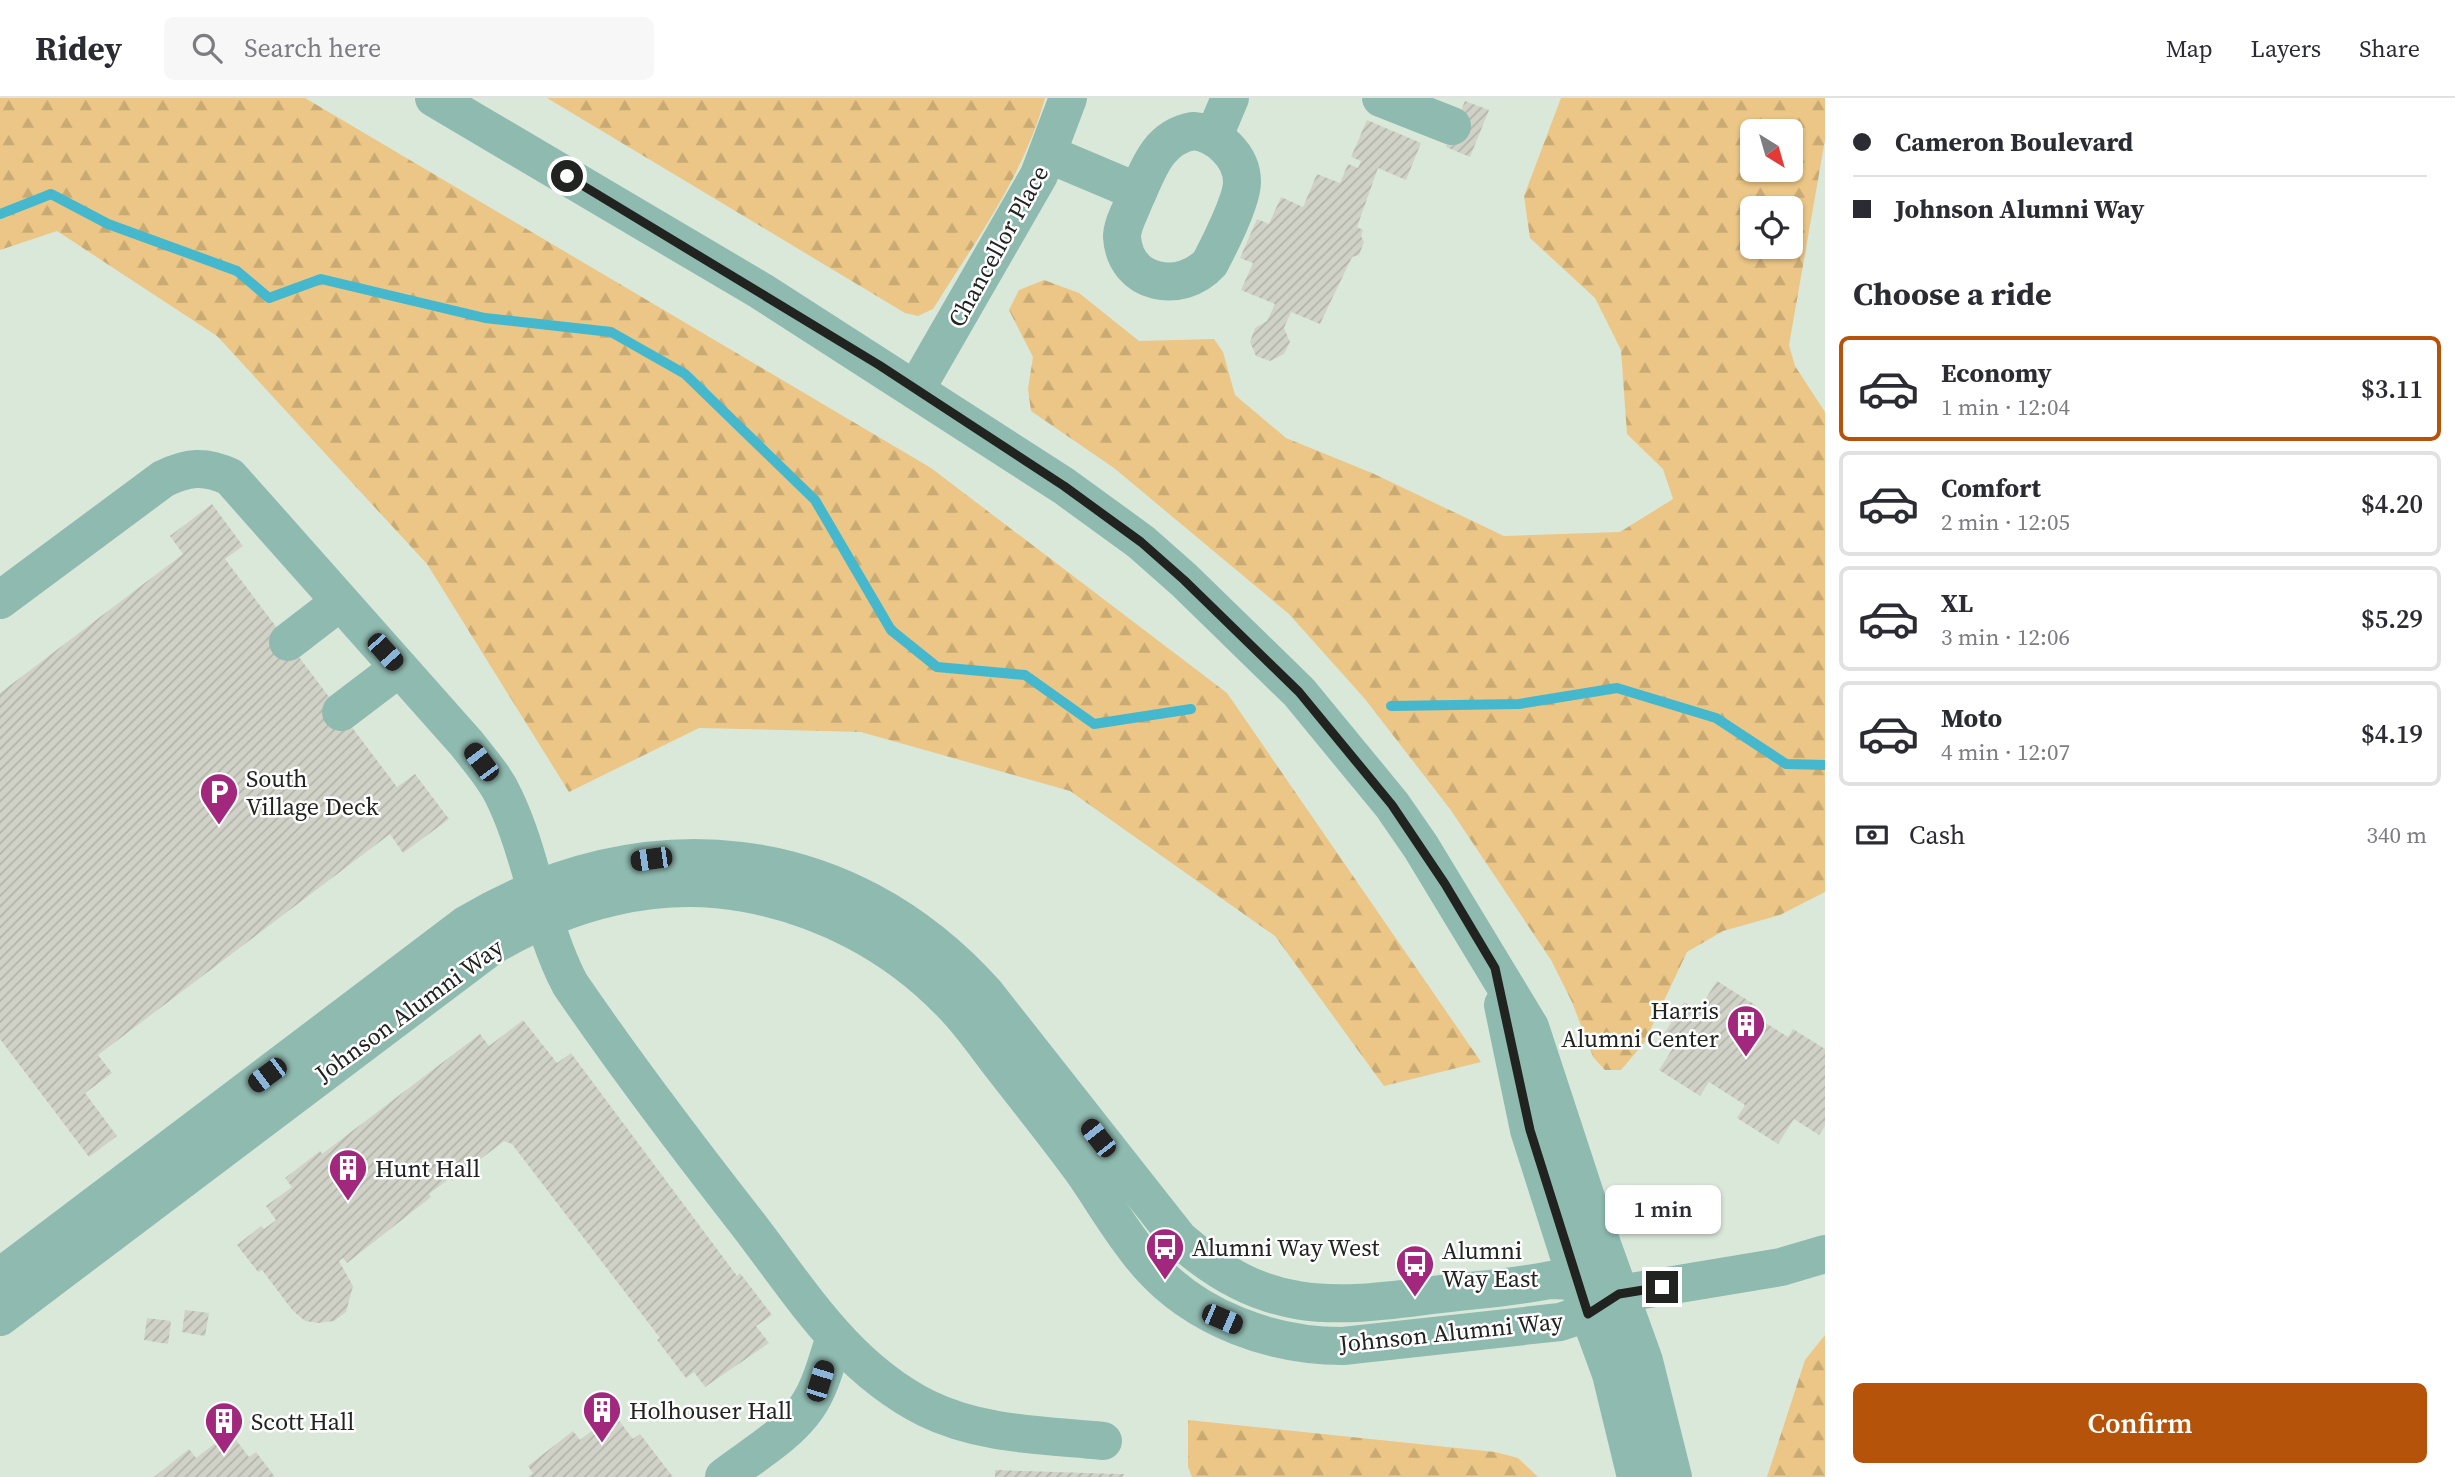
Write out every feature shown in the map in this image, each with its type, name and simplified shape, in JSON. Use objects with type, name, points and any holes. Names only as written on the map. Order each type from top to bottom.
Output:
[{"type":"street","points":[[434,98],[750,285],[916,389],[1111,519],[1184,580],[1276,669],[1343,744],[1392,805],[1445,884],[1530,1027],[1539,1052],[1636,1477]]},
{"type":"street","name":"Chancellor Place","points":[[916,389],[1040,175],[1068,98]]},
{"type":"street","points":[[1214,136],[1230,98]]},
{"type":"street","points":[[1381,98],[1452,126]]},
{"type":"street","points":[[1194,131],[1214,136],[1235,160],[1242,186],[1213,256],[1202,271],[1184,281],[1160,283],[1150,279],[1134,265],[1122,237],[1139,192],[1153,157],[1170,140],[1194,131]]},
{"type":"street","points":[[1048,154],[1139,192]]},
{"type":"street","points":[[0,600],[163,479],[180,471],[205,468],[229,477],[240,486],[467,744],[494,780],[504,797],[556,957],[582,1001],[848,1354],[882,1381],[928,1409],[954,1419],[1011,1432],[1103,1441]]},
{"type":"street","points":[[288,642],[340,601]]},
{"type":"street","points":[[334,703],[392,660]]},
{"type":"street","name":"Johnson Alumni Way","points":[[0,1317],[481,954],[538,904],[587,870],[632,861],[697,858],[754,862],[824,881],[876,905],[920,933],[971,977],[1179,1239],[1217,1267],[1264,1291],[1305,1302],[1363,1305],[1550,1280],[1595,1296],[1781,1267],[1825,1254]]},
{"type":"street","name":"Johnson Alumni Way","points":[[0,1277],[467,924],[538,904]]},
{"type":"street","points":[[1595,1296],[1646,1366],[1673,1477]]},
{"type":"street","points":[[724,1477],[775,1438],[806,1409],[820,1381],[835,1337]]},
{"type":"shaded area","points":[[0,98],[1825,98],[1825,1477],[0,1477]]},
{"type":"green space","points":[[0,98],[305,98],[931,468],[1227,693],[1481,1062],[1384,1086],[1275,936],[1070,791],[861,732],[699,728],[569,792],[427,564],[217,336],[57,231],[0,250]]},
{"type":"green space","points":[[547,98],[1045,98],[1025,154],[997,207],[933,309],[918,316],[905,313]]},
{"type":"green space","points":[[1561,98],[1825,98],[1825,140],[1789,345],[1795,366],[1825,412],[1825,892],[1780,915],[1723,931],[1687,952],[1644,1043],[1621,1070],[1605,1070],[1593,1057],[1572,1002],[1551,960],[1450,809],[1365,699],[1289,614],[1114,468],[1031,411],[1028,389],[1033,357],[1009,310],[1019,290],[1044,280],[1079,293],[1139,341],[1214,339],[1223,352],[1235,395],[1286,438],[1372,473],[1504,536],[1620,532],[1673,499],[1663,469],[1627,434],[1621,350],[1595,298],[1530,238],[1524,196]]},
{"type":"green space","points":[[1825,1335],[1825,1477],[1767,1477],[1805,1360]]},
{"type":"green space","points":[[1188,1420],[1495,1452],[1518,1458],[1538,1477],[1192,1477],[1188,1467]]},
{"type":"building","points":[[1465,101],[1489,110],[1470,157],[1446,147]]},
{"type":"building","points":[[1367,120],[1421,143],[1406,180],[1378,168],[1357,227],[1363,230],[1361,236],[1364,242],[1359,255],[1352,257],[1320,324],[1291,312],[1284,328],[1290,342],[1284,354],[1270,361],[1256,356],[1250,342],[1255,328],[1267,321],[1275,304],[1241,290],[1253,263],[1240,258],[1257,219],[1269,224],[1281,197],[1303,207],[1317,174],[1340,183],[1348,164],[1358,168],[1361,161],[1351,157]]},
{"type":"building","name":"South Village Deck","points":[[212,504],[243,546],[225,559],[397,787],[415,774],[449,819],[403,853],[390,834],[98,1055],[112,1073],[85,1093],[117,1136],[89,1157],[0,1039],[0,693],[183,554],[170,536]]},
{"type":"building","name":"Harris Alumni Center","points":[[1717,981],[1755,1005],[1750,1013],[1788,1037],[1793,1029],[1825,1049],[1825,1126],[1819,1135],[1794,1119],[1778,1144],[1737,1118],[1745,1105],[1709,1082],[1700,1096],[1659,1070],[1677,1042],[1664,1034],[1684,1002],[1698,1011]]},
{"type":"building","name":"Hunt Hall","points":[[523,1020],[557,1063],[571,1053],[737,1276],[740,1273],[772,1315],[756,1326],[769,1343],[705,1387],[694,1372],[686,1378],[657,1340],[660,1338],[512,1144],[504,1141],[452,1181],[450,1178],[429,1194],[431,1197],[347,1263],[343,1258],[339,1261],[353,1286],[346,1312],[334,1321],[305,1321],[293,1311],[262,1270],[258,1272],[237,1245],[261,1226],[264,1229],[276,1220],[266,1206],[292,1187],[285,1178],[320,1151],[322,1154],[480,1034],[489,1046]]},
{"type":"building","points":[[185,1310],[209,1313],[205,1336],[182,1332]]},
{"type":"building","points":[[147,1318],[171,1321],[168,1344],[144,1340]]},
{"type":"building","name":"Holhouser Hall","points":[[614,1414],[633,1439],[640,1434],[673,1477],[528,1477],[533,1473],[528,1466],[573,1431],[580,1440]]},
{"type":"building","name":"Scott Hall","points":[[230,1432],[249,1457],[256,1452],[275,1477],[154,1477],[189,1449],[196,1458]]},
{"type":"building","points":[[995,1470],[1124,1474],[1123,1477],[995,1477]]},
{"type":"waterway","points":[[0,214],[51,194],[108,224],[237,271],[269,298],[321,279],[485,318],[611,332],[685,374],[815,500],[891,630],[937,667],[1025,675],[1094,724],[1191,709]]},
{"type":"waterway","points":[[1391,706],[1519,704],[1617,688],[1716,718],[1786,764],[1825,765]]},
{"type":"place","name":"South Village Deck","points":[[219,826]]},
{"type":"place","name":"Harris Alumni Center","points":[[1746,1058]]},
{"type":"place","name":"Hunt Hall","points":[[348,1202]]},
{"type":"place","name":"Alumni Way West","points":[[1165,1281]]},
{"type":"place","name":"Alumni Way East","points":[[1415,1298]]},
{"type":"place","name":"Holhouser Hall","points":[[602,1444]]},
{"type":"place","name":"Scott Hall","points":[[224,1455]]},
{"type":"route","points":[[567,176],[879,365],[1012,450],[1101,512],[1141,542],[1184,580],[1299,692],[1392,805],[1445,884],[1495,968],[1530,1130],[1588,1314],[1619,1294],[1662,1287]]}]
